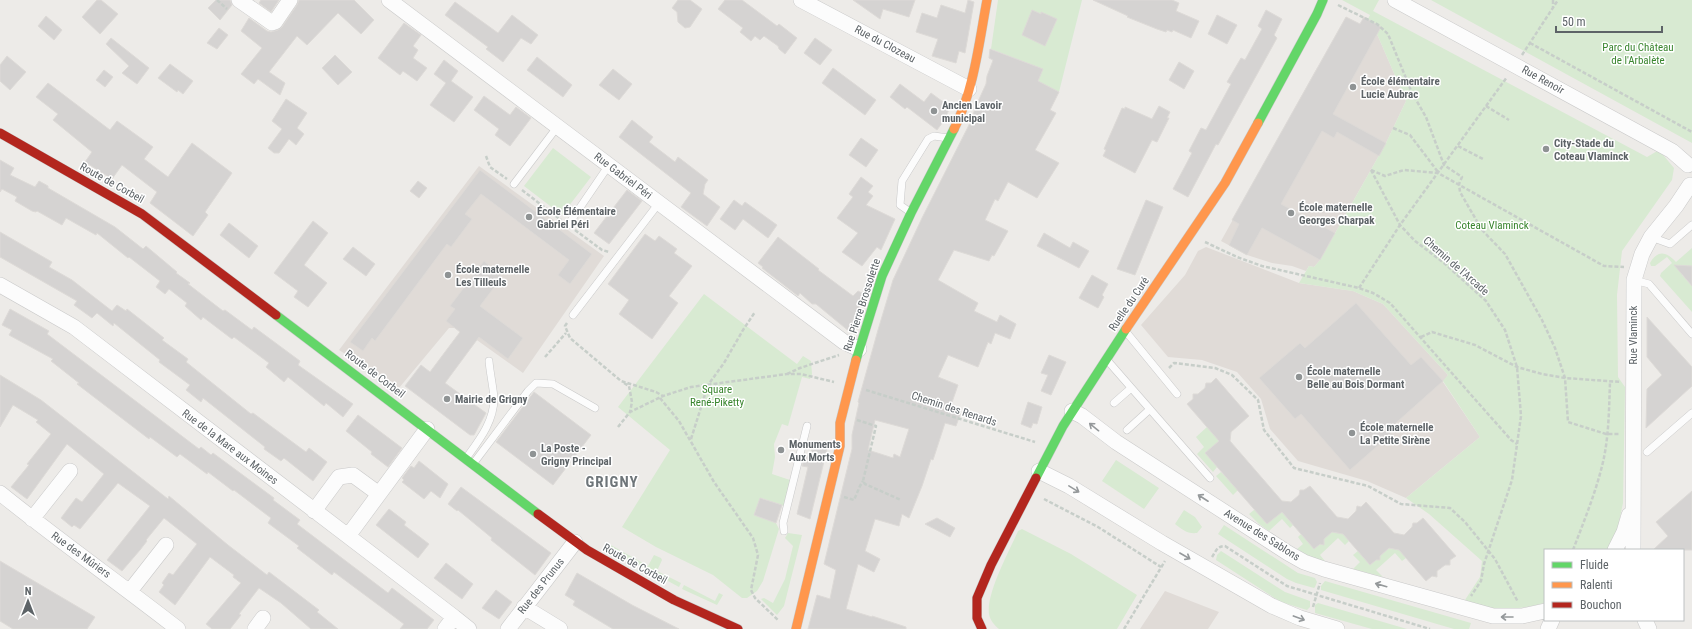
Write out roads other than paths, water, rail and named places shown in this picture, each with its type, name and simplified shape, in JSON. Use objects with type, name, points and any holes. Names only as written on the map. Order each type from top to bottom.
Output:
[{"type":"street","points":[[239,0],[272,23],[275,22],[290,0]]},
{"type":"street","name":"Rue Gabriel Péri","points":[[389,0],[559,126],[844,342],[859,349]]},
{"type":"street","name":"Rue du Clozeau","points":[[801,0],[969,89]]},
{"type":"street","name":"Rue Pierre Brossolette","points":[[796,629],[840,446],[840,423],[859,349],[882,276],[911,213],[959,119],[974,72],[987,0]]},
{"type":"street","name":"Ruelle du Curé","points":[[982,629],[977,618],[977,598],[991,565],[1051,448],[1072,411],[1106,359],[1225,183],[1317,14],[1323,0]]},
{"type":"street","name":"Rue Renoir","points":[[1395,0],[1672,151],[1690,164],[1685,168],[1683,175],[1684,179],[1691,185]]},
{"type":"street","name":"Route de Corbeil","points":[[0,133],[142,214],[598,558],[674,600],[738,629]]},
{"type":"street","name":"Rue Vlaminck","points":[[1633,549],[1633,383],[1636,274],[1642,254],[1651,237],[1691,185]]},
{"type":"street","name":"Rue de la Mare aux Moines","points":[[0,285],[74,327],[348,536],[450,623],[469,629]]},
{"type":"street","name":"Avenue des Sablons","points":[[1072,411],[1082,416],[1116,442],[1304,562],[1324,569],[1493,616],[1522,616],[1544,611]]},
{"type":"street","points":[[348,536],[427,429]]},
{"type":"street","points":[[32,519],[70,471]]},
{"type":"street","points":[[1040,471],[1069,486],[1272,606],[1309,621],[1337,629]]},
{"type":"street","points":[[314,511],[339,477],[353,475],[379,494]]},
{"type":"street","name":"Rue des Mûriers","points":[[0,493],[32,519],[130,591],[178,629]]},
{"type":"street","name":"Rue Vlaminck","points":[[1616,549],[1624,532],[1633,502]]},
{"type":"street","name":"Rue des Prunus","points":[[508,629],[575,542]]},
{"type":"street","points":[[130,591],[166,544]]},
{"type":"street","points":[[524,607],[560,629]]},
{"type":"lane","points":[[514,184],[559,126]]},
{"type":"lane","points":[[911,213],[900,205],[902,181],[928,140],[934,136],[950,139]]},
{"type":"lane","points":[[568,225],[610,165]]},
{"type":"lane","points":[[573,315],[659,202]]},
{"type":"lane","points":[[1651,237],[1670,244],[1692,225]]},
{"type":"lane","points":[[1636,274],[1650,284],[1692,334]]},
{"type":"lane","points":[[1125,331],[1177,394]]},
{"type":"lane","points":[[1106,359],[1210,478]]},
{"type":"lane","points":[[469,461],[492,413],[494,398],[488,361]]},
{"type":"lane","points":[[469,461],[536,383],[553,384],[596,408]]},
{"type":"lane","points":[[1114,403],[1130,388]]},
{"type":"lane","points":[[1127,430],[1149,410]]},
{"type":"lane","points":[[1647,452],[1692,413]]},
{"type":"lane","points":[[784,531],[783,523],[807,426]]},
{"type":"place","name":"École élémentaire Lucie Aubrac","points":[[1353,87]]},
{"type":"place","name":"Ancien Lavoir municipal","points":[[934,111]]},
{"type":"place","name":"City-Stade du Coteau Vlaminck","points":[[1546,149]]},
{"type":"place","name":"École maternelle Georges Charpak","points":[[1291,213]]},
{"type":"place","name":"École Élémentaire Gabriel Péri","points":[[529,217]]},
{"type":"place","name":"École maternelle Les Tilleuls","points":[[448,275]]},
{"type":"place","name":"École maternelle Belle au Bois Dormant","points":[[1299,377]]},
{"type":"place","name":"Mairie de Grigny","points":[[447,399]]},
{"type":"place","name":"École maternelle La Petite Sirène","points":[[1352,433]]},
{"type":"place","name":"Monuments Aux Morts","points":[[781,450]]},
{"type":"place","name":"La Poste - Grigny Principal","points":[[533,454]]},
{"type":"district","name":"GRIGNY","points":[[612,482]]},
{"type":"park label","name":"Parc du Château de l'Arbalète","points":[[1638,53]]},
{"type":"park label","name":"Coteau Vlaminck","points":[[1492,225]]},
{"type":"park label","name":"Square René-Piketty","points":[[717,395]]}]
